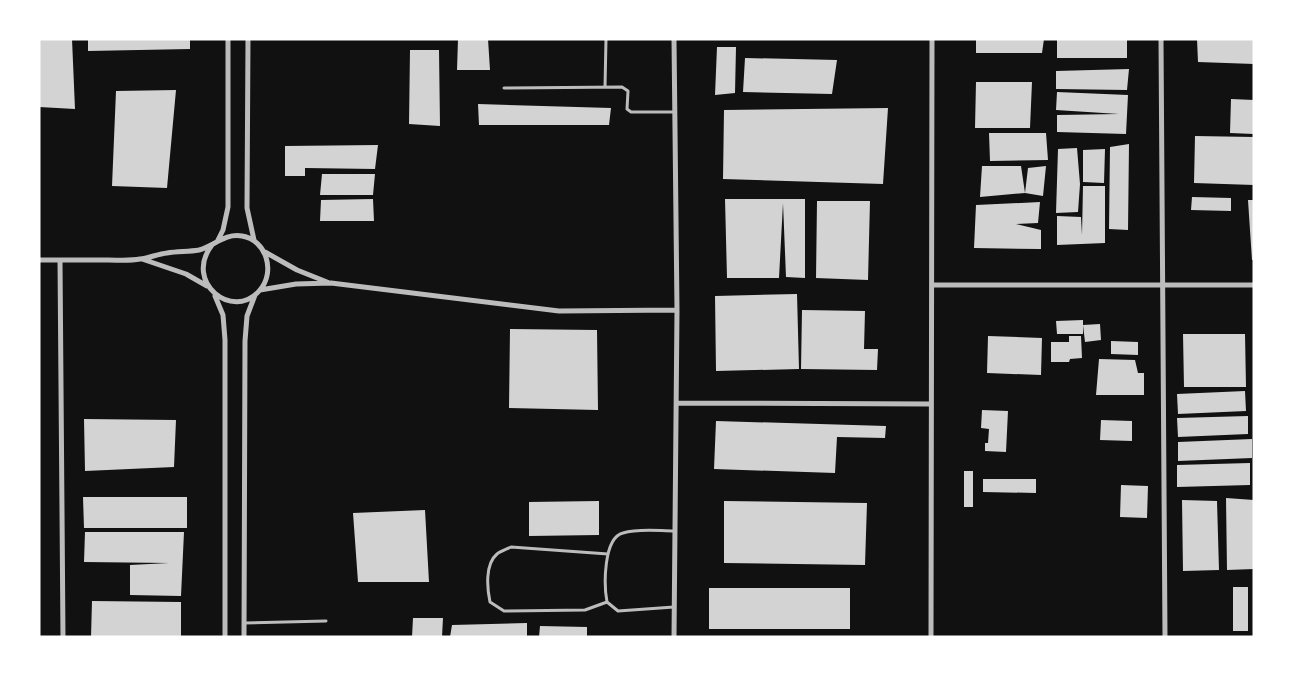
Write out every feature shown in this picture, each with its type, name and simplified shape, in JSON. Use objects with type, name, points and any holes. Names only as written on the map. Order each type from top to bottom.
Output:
[{"type":"street","points":[[218,240],[223,230],[228,207],[228,39]]},
{"type":"street","points":[[244,637],[244,341],[250,304],[268,276],[267,260],[264,252],[254,240],[247,208],[248,39]]},
{"type":"street","points":[[674,39],[677,310],[674,637]]},
{"type":"street","points":[[931,637],[932,39]]},
{"type":"street","points":[[1161,39],[1165,637]]},
{"type":"street","points":[[225,637],[225,340],[219,302],[205,280],[203,265],[204,258],[218,240],[240,235],[254,240]]},
{"type":"street","points":[[39,260],[142,259],[212,245]]},
{"type":"street","points":[[264,252],[297,270],[331,283]]},
{"type":"street","points":[[142,259],[186,274],[229,300],[238,301],[258,292],[296,284],[331,283],[559,311],[677,310]]},
{"type":"street","points":[[60,260],[63,637]]},
{"type":"street","points":[[932,285],[1254,285]]},
{"type":"street","points":[[677,403],[931,404]]},
{"type":"lane","points":[[605,87],[606,39]]},
{"type":"lane","points":[[504,88],[622,87],[628,91],[627,109],[631,112],[675,112]]},
{"type":"lane","points":[[675,531],[621,533],[613,539],[605,575],[607,602],[610,607],[618,611],[675,607]]},
{"type":"lane","points":[[607,602],[585,610],[504,611],[490,602],[488,591],[491,562],[498,553],[511,547],[608,554]]},
{"type":"lane","points":[[244,623],[326,621]]},
{"type":"building","points":[[39,39],[72,39],[75,109],[39,107]]},
{"type":"building","points":[[88,39],[190,39],[190,49],[88,51]]},
{"type":"building","points":[[458,39],[488,39],[490,70],[457,70]]},
{"type":"building","points":[[976,39],[1044,39],[1042,53],[976,53]]},
{"type":"building","points":[[1057,39],[1127,39],[1127,58],[1057,58]]},
{"type":"building","points":[[1197,39],[1254,39],[1254,64],[1198,62]]},
{"type":"building","points":[[717,47],[736,47],[735,93],[715,95]]},
{"type":"building","points":[[410,50],[439,50],[440,126],[409,124]]},
{"type":"building","points":[[745,58],[837,60],[832,94],[743,92]]},
{"type":"building","points":[[1129,69],[1127,90],[1056,89],[1056,71]]},
{"type":"building","points":[[976,82],[1032,82],[1030,128],[975,128]]},
{"type":"building","points":[[176,90],[167,188],[112,186],[116,91]]},
{"type":"building","points":[[1057,92],[1128,95],[1126,134],[1057,132],[1057,115],[1119,114],[1056,110]]},
{"type":"building","points":[[1231,99],[1254,100],[1254,134],[1230,133]]},
{"type":"building","points":[[478,104],[611,108],[609,125],[479,125]]},
{"type":"building","points":[[888,108],[883,184],[723,179],[724,110]]},
{"type":"building","points":[[989,133],[1046,133],[1048,160],[990,161]]},
{"type":"building","points":[[1195,136],[1254,137],[1254,185],[1194,183]]},
{"type":"building","points":[[1129,144],[1128,230],[1109,229],[1110,147]]},
{"type":"building","points":[[378,145],[375,169],[305,168],[305,176],[285,176],[285,146]]},
{"type":"building","points":[[1077,148],[1080,184],[1078,212],[1056,213],[1058,149]]},
{"type":"building","points":[[1105,149],[1104,183],[1083,182],[1083,150]]},
{"type":"building","points":[[982,166],[1021,166],[1025,193],[980,197]]},
{"type":"building","points":[[1046,166],[1043,196],[1025,193],[1028,168]]},
{"type":"building","points":[[322,174],[375,174],[373,195],[320,195]]},
{"type":"building","points":[[1083,186],[1105,186],[1105,243],[1057,245],[1057,216],[1081,217],[1082,235]]},
{"type":"building","points":[[1192,197],[1231,198],[1231,211],[1191,210]]},
{"type":"building","points":[[373,199],[374,221],[320,221],[321,200]]},
{"type":"building","points":[[725,199],[805,199],[805,278],[786,277],[783,203],[779,278],[727,278]]},
{"type":"building","points":[[1248,200],[1254,200],[1254,260],[1252,260]]},
{"type":"building","points":[[817,201],[870,201],[868,280],[816,278]]},
{"type":"building","points":[[1040,202],[1038,223],[1016,224],[1041,230],[1041,249],[974,248],[976,205]]},
{"type":"building","points":[[797,294],[799,369],[716,371],[715,296]]},
{"type":"building","points":[[802,310],[865,311],[864,349],[878,349],[877,370],[801,369]]},
{"type":"building","points":[[1083,320],[1083,334],[1057,334],[1056,321]]},
{"type":"building","points":[[1100,324],[1101,340],[1085,342],[1083,325]]},
{"type":"building","points":[[510,329],[597,330],[598,410],[509,408]]},
{"type":"building","points":[[1183,334],[1245,334],[1246,387],[1184,387]]},
{"type":"building","points":[[988,336],[1042,338],[1041,375],[987,373]]},
{"type":"building","points":[[1069,336],[1081,336],[1082,358],[1070,359],[1069,362],[1051,362],[1051,342],[1069,342]]},
{"type":"building","points":[[1111,341],[1138,342],[1138,355],[1111,354]]},
{"type":"building","points":[[1099,359],[1135,360],[1138,373],[1144,373],[1144,395],[1096,395]]},
{"type":"building","points":[[1245,391],[1246,411],[1178,414],[1177,394]]},
{"type":"building","points":[[982,410],[1008,411],[1006,452],[985,451],[989,429],[981,428]]},
{"type":"building","points":[[1248,416],[1248,434],[1178,437],[1177,418]]},
{"type":"building","points":[[84,419],[176,420],[174,467],[85,471]]},
{"type":"building","points":[[1101,420],[1132,421],[1132,441],[1100,440]]},
{"type":"building","points":[[716,421],[886,426],[885,438],[837,437],[835,473],[714,469]]},
{"type":"building","points":[[1252,439],[1252,458],[1178,461],[1178,442]]},
{"type":"building","points":[[1250,463],[1250,485],[1177,487],[1177,465]]},
{"type":"building","points":[[964,471],[973,471],[973,507],[964,507]]},
{"type":"building","points":[[983,479],[1036,479],[1036,493],[983,492]]},
{"type":"building","points":[[1121,485],[1148,486],[1147,518],[1120,517]]},
{"type":"building","points":[[83,497],[187,497],[187,528],[84,528]]},
{"type":"building","points":[[1226,498],[1254,500],[1254,569],[1227,570]]},
{"type":"building","points":[[1182,500],[1217,501],[1219,570],[1183,571]]},
{"type":"building","points":[[599,501],[599,535],[529,536],[529,502]]},
{"type":"building","points":[[724,501],[867,503],[865,565],[724,563]]},
{"type":"building","points":[[425,510],[429,582],[358,582],[353,513]]},
{"type":"building","points":[[85,532],[184,532],[181,596],[130,595],[130,565],[169,563],[84,562]]},
{"type":"building","points":[[1233,587],[1248,587],[1248,631],[1233,631]]},
{"type":"building","points":[[709,588],[850,588],[850,629],[709,629]]},
{"type":"building","points":[[92,601],[181,602],[181,637],[91,637]]},
{"type":"building","points":[[413,618],[443,618],[442,637],[412,637]]},
{"type":"building","points":[[527,623],[527,637],[450,637],[452,625]]},
{"type":"building","points":[[540,626],[587,627],[587,637],[539,637]]}]
